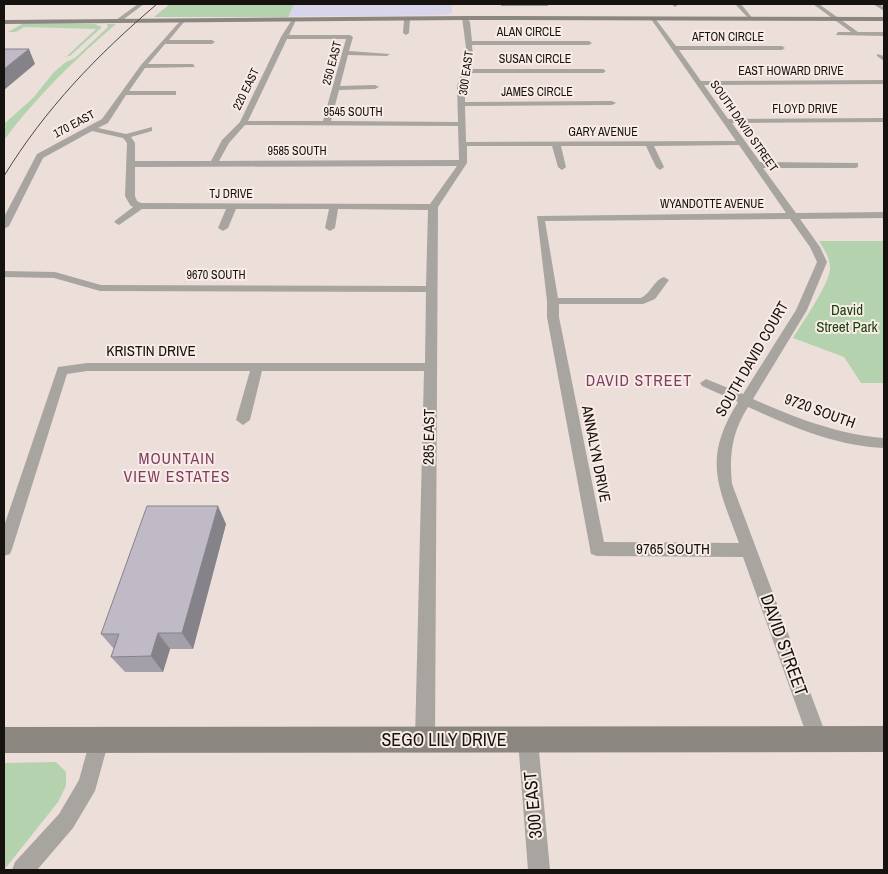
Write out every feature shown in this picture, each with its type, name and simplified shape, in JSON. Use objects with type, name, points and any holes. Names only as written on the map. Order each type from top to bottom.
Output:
[{"type":"street","points":[[118,22],[141,4]]},
{"type":"street","points":[[738,4],[752,19]]},
{"type":"street","points":[[816,4],[857,34]]},
{"type":"street","points":[[876,4],[884,9]]},
{"type":"street","name":"300 EAST","points":[[461,6],[467,22],[470,43],[470,56],[462,86],[464,144]]},
{"type":"street","points":[[4,22],[181,22],[464,18],[884,19]]},
{"type":"street","points":[[406,33],[407,19]]},
{"type":"street","name":"SOUTH DAVID STREET","points":[[654,19],[815,247]]},
{"type":"street","name":"220 EAST","points":[[214,163],[225,142],[243,123],[293,20]]},
{"type":"street","name":"170 EAST","points":[[4,226],[40,156],[92,130],[105,121],[143,66],[181,22]]},
{"type":"street","points":[[838,34],[884,34]]},
{"type":"street","name":"250 EAST","points":[[284,37],[350,37],[326,124]]},
{"type":"street","points":[[163,42],[212,42]]},
{"type":"street","name":"ALAN CIRCLE","points":[[470,43],[589,43]]},
{"type":"street","name":"AFTON CIRCLE","points":[[674,48],[782,48]]},
{"type":"street","points":[[345,53],[387,54]]},
{"type":"street","points":[[143,66],[193,66]]},
{"type":"street","name":"SUSAN CIRCLE","points":[[466,70],[603,71]]},
{"type":"street","name":"EAST HOWARD DRIVE","points":[[699,82],[884,82]]},
{"type":"street","points":[[336,88],[374,87]]},
{"type":"street","points":[[124,93],[173,93]]},
{"type":"street","name":"JAMES CIRCLE","points":[[462,104],[612,103]]},
{"type":"street","name":"FLOYD DRIVE","points":[[725,121],[884,120]]},
{"type":"street","name":"9545 SOUTH","points":[[243,123],[463,124]]},
{"type":"street","points":[[92,130],[126,136],[149,129]]},
{"type":"street","points":[[119,222],[140,206],[133,203],[130,196],[131,143],[126,136]]},
{"type":"street","points":[[433,207],[463,163],[464,144]]},
{"type":"street","name":"GARY AVENUE","points":[[464,144],[741,144]]},
{"type":"street","points":[[556,144],[562,167]]},
{"type":"street","points":[[649,144],[660,167]]},
{"type":"street","name":"9585 SOUTH","points":[[132,164],[463,163]]},
{"type":"street","points":[[758,165],[855,165]]},
{"type":"street","name":"TJ DRIVE","points":[[140,206],[433,207]]},
{"type":"street","points":[[223,228],[232,207]]},
{"type":"street","points":[[330,228],[334,207]]},
{"type":"street","name":"285 EAST","points":[[425,740],[433,207]]},
{"type":"street","name":"WYANDOTTE AVENUE","points":[[540,218],[884,215]]},
{"type":"street","name":"ANNALYN DRIVE","points":[[540,218],[553,301],[553,317],[597,549]]},
{"type":"street","points":[[815,247],[822,262],[819,274]]},
{"type":"street","name":"9670 SOUTH","points":[[4,274],[55,275],[100,288],[431,289]]},
{"type":"street","name":"SOUTH DAVID COURT","points":[[749,550],[725,484],[723,469],[727,437],[733,420],[789,329],[819,274]]},
{"type":"street","points":[[553,301],[643,301],[651,298],[664,280]]},
{"type":"street","name":"KRISTIN DRIVE","points":[[4,549],[62,370],[87,367],[430,367]]},
{"type":"street","points":[[243,420],[257,368]]},
{"type":"street","points":[[706,383],[746,400]]},
{"type":"street","name":"9720 SOUTH","points":[[746,400],[834,436],[860,442],[884,443]]},
{"type":"street","name":"9765 SOUTH","points":[[597,549],[749,550]]},
{"type":"street","name":"DAVID STREET","points":[[749,550],[818,740]]},
{"type":"street","name":"SEGO LILY DRIVE","points":[[4,740],[884,740]]},
{"type":"street","points":[[24,870],[66,821],[88,784],[99,740]]},
{"type":"street","name":"300 EAST","points":[[528,740],[539,870]]},
{"type":"shaded area","points":[[170,4],[452,4],[452,13],[445,15],[384,16],[154,17]]},
{"type":"green space","points":[[170,4],[294,4],[288,17],[154,17]]},
{"type":"green space","points":[[24,23],[95,24],[102,27],[70,56],[60,57],[67,56],[96,29],[24,27],[16,32],[8,32]]},
{"type":"green space","points":[[107,24],[116,24],[57,79],[4,140],[4,129],[6,127],[4,124],[33,98],[54,72],[66,62],[75,58],[108,27]]},
{"type":"green space","name":"David Street Park","points":[[819,241],[884,241],[884,383],[861,383],[844,357],[793,338],[822,291],[829,273],[829,259]]},
{"type":"green space","points":[[56,762],[66,772],[66,786],[58,802],[4,870],[4,763]]},
{"type":"building","points":[[4,49],[29,49],[4,69]]},
{"type":"building","points":[[147,506],[218,506],[182,633],[158,633],[151,656],[111,657],[119,634],[101,634]]},
{"type":"tram line","points":[[4,176],[37,128],[73,84],[157,4]]},
{"type":"district","name":"DAVID STREET","points":[[639,380]]},
{"type":"district","name":"MOUNTAIN VIEW ESTATES","points":[[177,467]]}]
